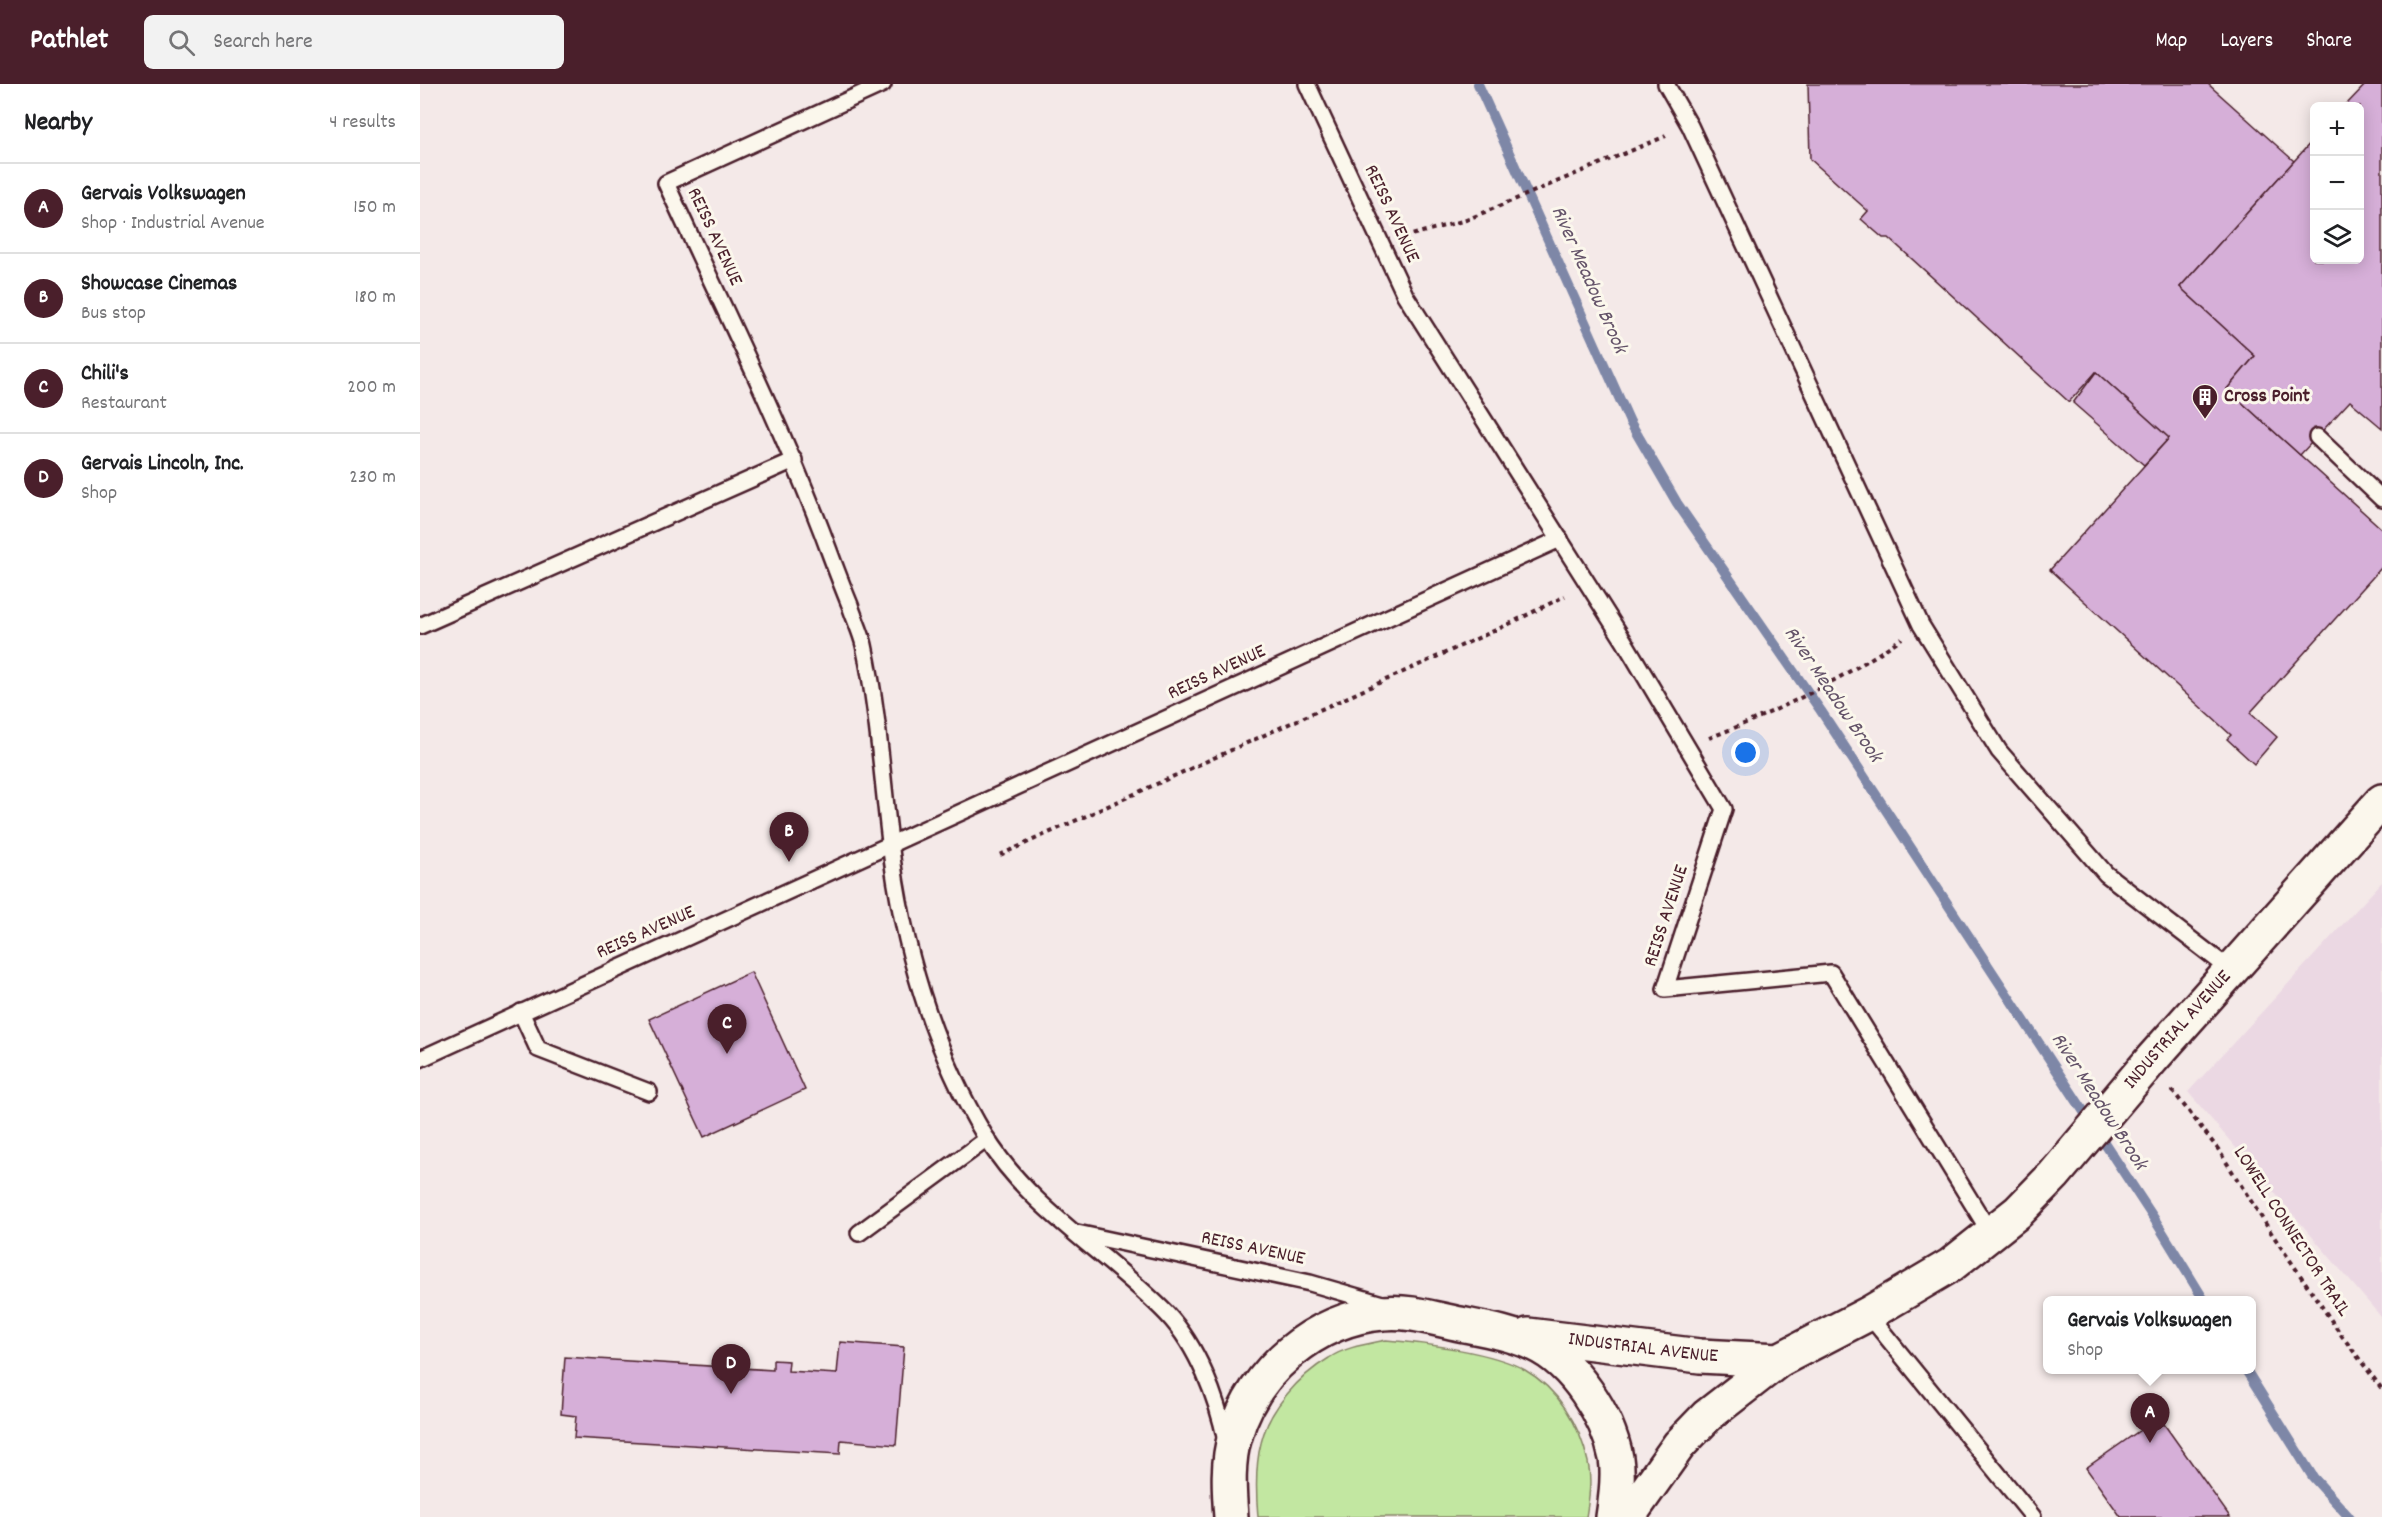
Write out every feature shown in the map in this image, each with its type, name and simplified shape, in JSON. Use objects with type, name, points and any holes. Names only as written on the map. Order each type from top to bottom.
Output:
[{"type":"main road","name":"INDUSTRIAL AVENUE","points":[[1628,1517],[1679,1444],[1707,1416],[1779,1360],[1868,1314],[1951,1265],[2018,1212],[2113,1102],[2382,801]]},
{"type":"main road","points":[[1231,1517],[1230,1465],[1234,1436],[1245,1410],[1264,1379],[1287,1356],[1316,1333],[1348,1320],[1384,1312],[1421,1316],[1505,1333],[1536,1345],[1566,1365],[1588,1393],[1604,1423],[1616,1458],[1617,1494],[1613,1517]]},
{"type":"main road","name":"INDUSTRIAL AVENUE","points":[[1505,1333],[1700,1356],[1779,1360]]},
{"type":"lane","name":"REISS AVENUE","points":[[883,84],[666,183],[794,460],[864,642],[878,737],[890,846],[903,921],[919,982],[939,1042],[960,1091],[987,1139],[1014,1175],[1041,1204],[1168,1315],[1185,1338],[1213,1394],[1223,1427],[1230,1465]]},
{"type":"lane","name":"REISS AVENUE","points":[[1307,84],[1405,295],[1624,641],[1724,809],[1665,988],[1831,973],[1991,1234]]},
{"type":"lane","points":[[1666,84],[1690,126],[1921,625],[1999,751],[2106,874],[2232,971]]},
{"type":"lane","points":[[2317,437],[2382,499]]},
{"type":"lane","points":[[420,626],[794,460]]},
{"type":"lane","name":"REISS AVENUE","points":[[420,1059],[1560,539]]},
{"type":"lane","points":[[521,1012],[538,1049],[649,1092]]},
{"type":"lane","points":[[860,1233],[987,1139]]},
{"type":"lane","name":"REISS AVENUE","points":[[1074,1233],[1310,1283],[1421,1316]]},
{"type":"lane","points":[[1868,1314],[2033,1517]]},
{"type":"path","points":[[1381,243],[1467,220],[1671,134]]},
{"type":"path","points":[[1000,855],[1509,624],[1569,594]]},
{"type":"path","points":[[1686,746],[1761,718],[1870,660],[1905,636]]},
{"type":"path","name":"LOWELL CONNECTOR TRAIL","points":[[2218,1149],[2278,1243],[2342,1336],[2382,1389]]},
{"type":"shaded area","points":[[2382,882],[2382,1318],[2188,1092]]},
{"type":"green space","points":[[1386,1340],[1438,1346],[1495,1358],[1525,1370],[1548,1387],[1566,1409],[1584,1448],[1590,1476],[1586,1517],[1258,1517],[1256,1480],[1259,1452],[1265,1430],[1278,1406],[1296,1384],[1335,1354]]},
{"type":"building","name":"Cross Point","points":[[1808,84],[2208,84],[2294,161],[2180,287],[2255,356],[2227,389],[2382,529],[2382,567],[2250,713],[2277,737],[2254,764],[2227,739],[2231,735],[2050,570],[2169,438],[2096,372],[2069,402],[1889,238],[1883,238],[1861,219],[1868,211],[1810,159]]},
{"type":"building","points":[[2366,84],[2382,84],[2382,428],[2350,401],[2300,455],[2227,389],[2255,356],[2180,287],[2310,143],[2310,264],[2364,264],[2364,102],[2349,102]]},
{"type":"building","points":[[2096,372],[2169,438],[2144,465],[2073,403]]},
{"type":"building","points":[[751,972],[805,1090],[704,1137],[649,1019]]},
{"type":"building","points":[[840,1342],[904,1347],[896,1445],[841,1440],[840,1454],[574,1438],[576,1416],[561,1414],[565,1357],[773,1370],[773,1360],[789,1361],[788,1371],[837,1374]]},
{"type":"building","points":[[2159,1417],[2230,1517],[2121,1517],[2086,1468]]},
{"type":"waterway","name":"River Meadow Brook","points":[[1478,84],[1630,422],[1677,503],[1821,711],[2155,1220],[2202,1296]]},
{"type":"waterway","name":"River Meadow Brook","points":[[2249,1374],[2313,1477],[2349,1517]]},
{"type":"place","name":"Cross Point","points":[[2205,420]]},
{"type":"place","name":"Showcase Cinemas","points":[[789,862]]},
{"type":"place","name":"Chili's","points":[[727,1054]]},
{"type":"place","name":"Gervais Lincoln, Inc.","points":[[731,1394]]},
{"type":"place","name":"Gervais Volkswagen","points":[[2150,1443]]}]
